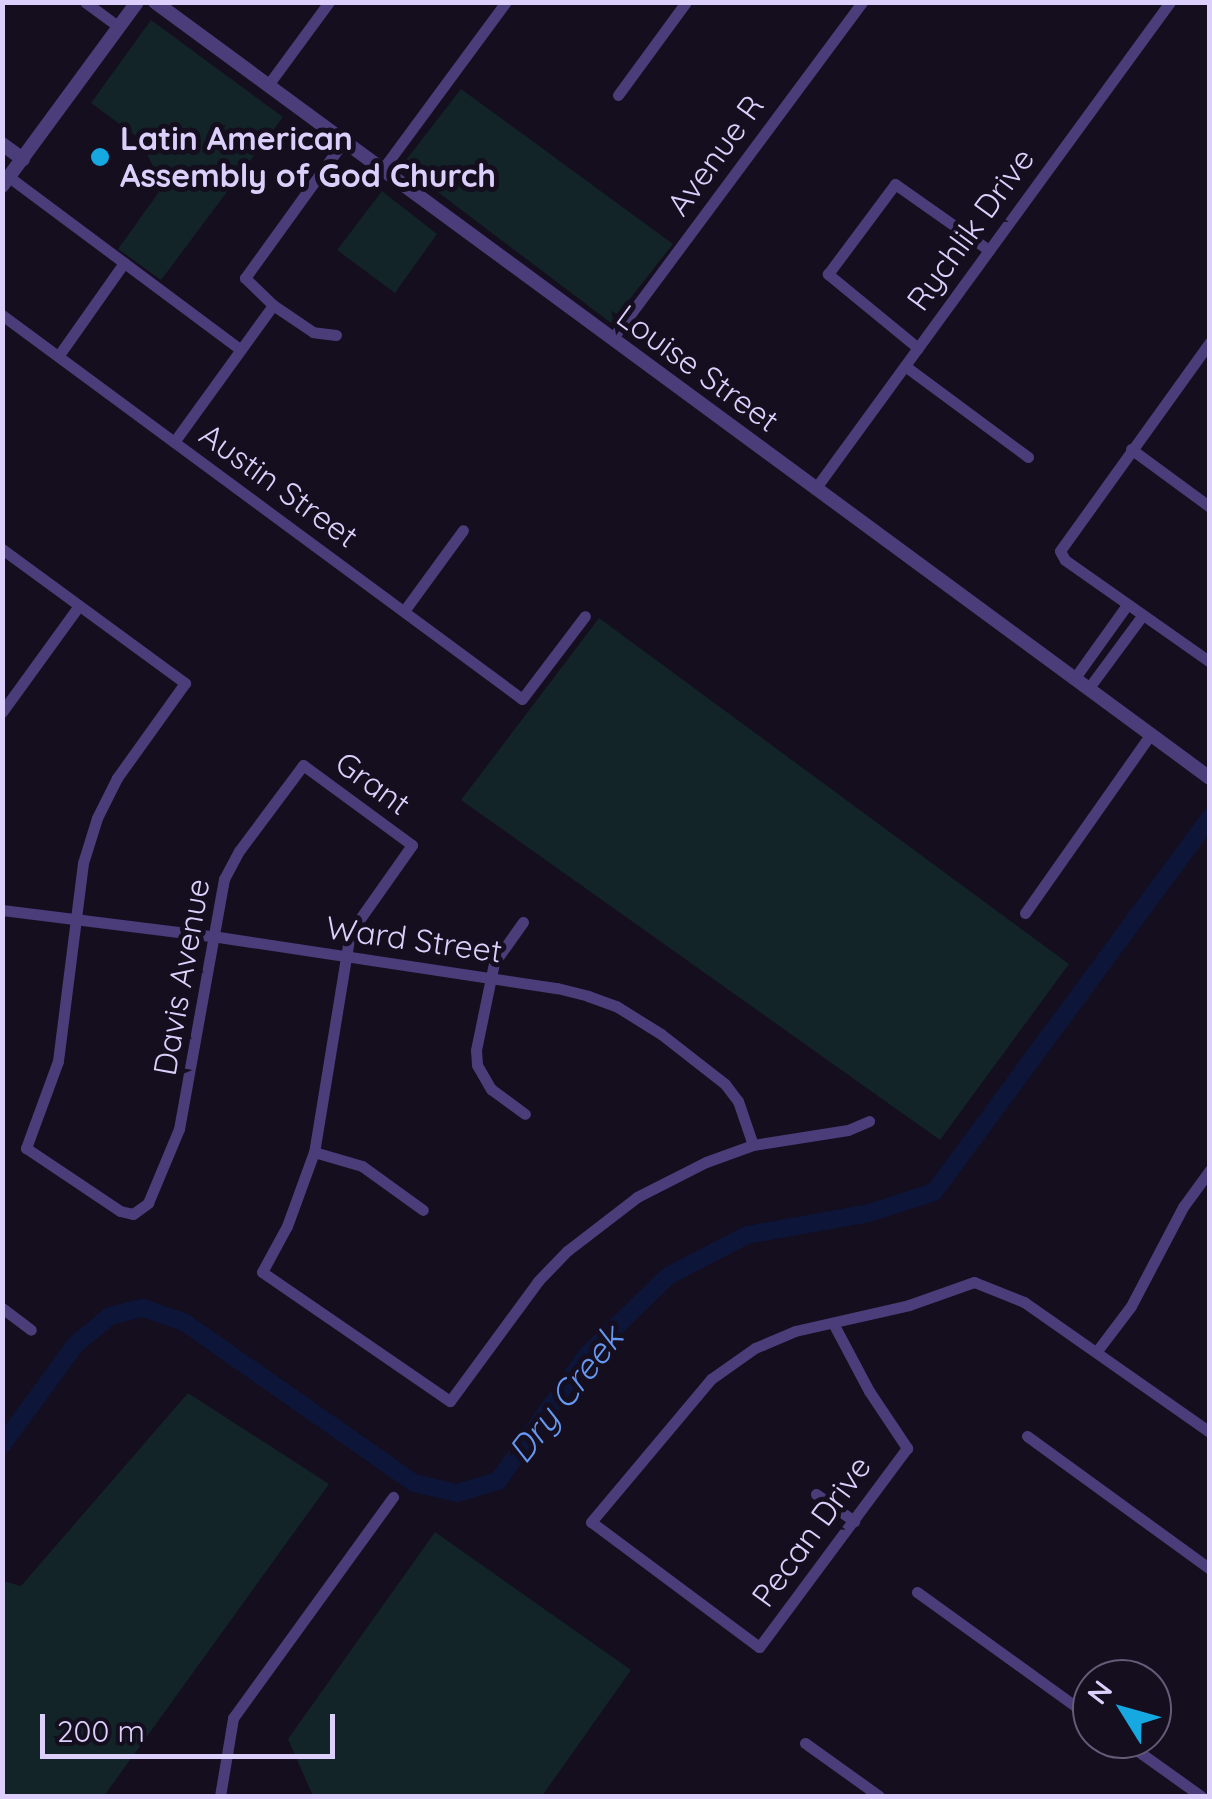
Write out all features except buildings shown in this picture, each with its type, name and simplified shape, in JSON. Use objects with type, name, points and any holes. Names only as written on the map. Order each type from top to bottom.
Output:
[{"type":"street","points":[[85,2],[120,27]]},
{"type":"street","points":[[137,2],[6,182],[240,349]]},
{"type":"street","name":"Louise Street","points":[[155,2],[1210,778]]},
{"type":"street","points":[[268,86],[329,2]]},
{"type":"street","points":[[382,170],[506,2]]},
{"type":"street","points":[[618,95],[686,2]]},
{"type":"street","name":"Avenue R","points":[[612,339],[862,2]]},
{"type":"street","name":"Rychlik Drive","points":[[816,489],[1170,2]]},
{"type":"street","points":[[336,335],[314,332],[273,305],[248,284],[247,271],[343,142]]},
{"type":"street","points":[[2,144],[23,159]]},
{"type":"street","points":[[918,348],[828,274],[896,184],[989,250]]},
{"type":"street","points":[[59,355],[124,263]]},
{"type":"street","points":[[174,442],[273,305]]},
{"type":"street","name":"Austin Street","points":[[2,315],[522,699],[585,616]]},
{"type":"street","points":[[1209,344],[1060,551],[1065,560],[1210,662]]},
{"type":"street","points":[[905,366],[1028,457]]},
{"type":"street","points":[[1131,449],[1210,507]]},
{"type":"street","points":[[404,611],[463,530]]},
{"type":"street","points":[[2,549],[185,683],[105,798],[83,863],[76,919]]},
{"type":"street","points":[[1074,679],[1128,605]]},
{"type":"street","points":[[2,712],[78,607]]},
{"type":"street","points":[[1088,689],[1142,616]]},
{"type":"street","points":[[1024,913],[1150,735]]},
{"type":"street","name":"Davis Avenue","points":[[76,919],[58,1061],[26,1148],[120,1211],[132,1214],[140,1211],[164,1174],[179,1128],[217,899],[230,865],[303,765]]},
{"type":"street","name":"Grant","points":[[303,765],[412,845],[357,918],[345,958]]},
{"type":"street","name":"Ward Street","points":[[2,910],[212,936],[588,996],[616,1006],[661,1034],[725,1084],[738,1101],[753,1144]]},
{"type":"street","points":[[523,922],[498,953],[490,978],[477,1065],[491,1089],[525,1114]]},
{"type":"street","points":[[345,958],[314,1152],[288,1226],[262,1272],[450,1401],[520,1304],[566,1251],[638,1197],[706,1162],[753,1144],[848,1130],[869,1121]]},
{"type":"street","points":[[314,1152],[362,1166],[423,1210]]},
{"type":"street","points":[[1097,1350],[1131,1306],[1183,1207],[1210,1170]]},
{"type":"street","points":[[834,1325],[974,1282],[1024,1302],[1210,1432]]},
{"type":"street","points":[[2,1308],[31,1330]]},
{"type":"street","name":"Pecan Drive","points":[[834,1325],[869,1392],[907,1448],[759,1647],[591,1522],[710,1379],[755,1348],[795,1332],[834,1325]]},
{"type":"street","points":[[1028,1436],[1210,1568]]},
{"type":"street","points":[[816,1494],[854,1521]]},
{"type":"street","points":[[220,1796],[233,1718],[393,1497]]},
{"type":"street","points":[[917,1592],[1072,1704]]},
{"type":"street","points":[[805,1743],[879,1796]]},
{"type":"street","points":[[1149,1759],[1201,1796]]},
{"type":"shaded area","points":[[151,20],[283,117],[161,280],[118,249],[159,192],[157,175],[140,139],[91,103]]},
{"type":"shaded area","points":[[461,89],[673,244],[611,323],[402,165]]},
{"type":"shaded area","points":[[382,191],[437,234],[395,293],[337,250]]},
{"type":"shaded area","points":[[599,618],[1069,964],[940,1140],[461,800]]},
{"type":"shaded area","points":[[188,1393],[329,1484],[104,1796],[3,1796],[3,1581],[21,1586]]},
{"type":"shaded area","points":[[435,1532],[631,1670],[542,1796],[313,1796],[288,1739]]},
{"type":"waterway","name":"Dry Creek","points":[[2,1445],[76,1344],[110,1316],[143,1308],[184,1322],[414,1483],[457,1493],[498,1481],[587,1355],[668,1276],[747,1235],[869,1213],[934,1192],[1210,817]]},
{"type":"place","name":"Latin American Assembly of God Church","points":[[100,157]]}]
